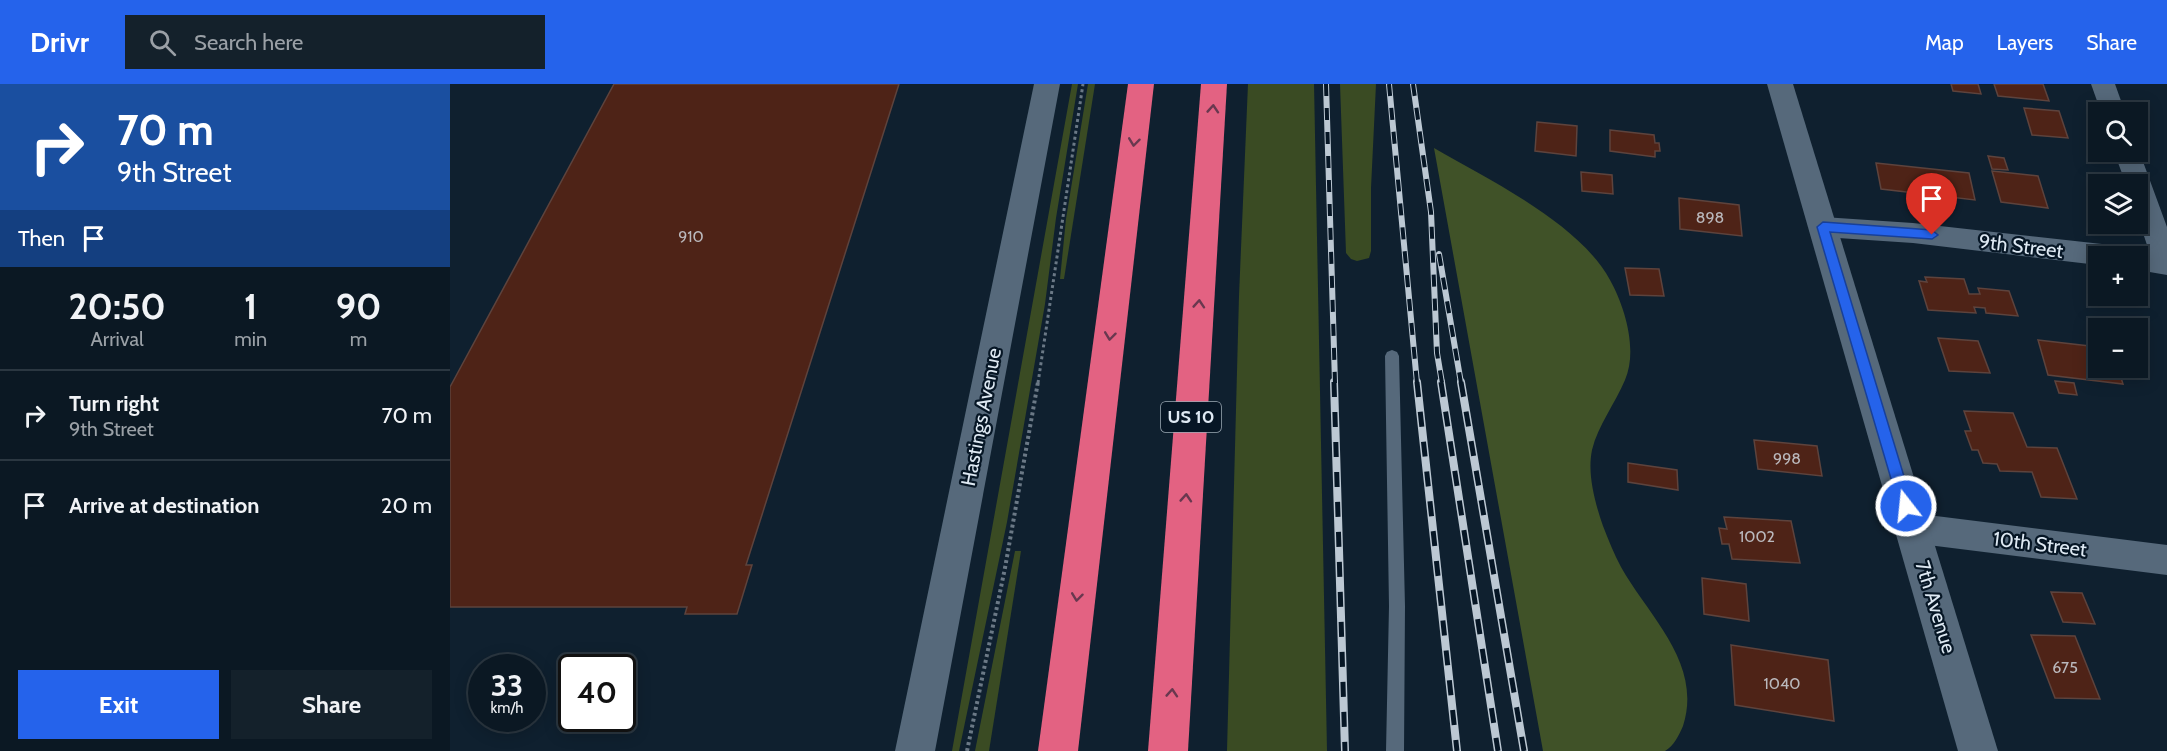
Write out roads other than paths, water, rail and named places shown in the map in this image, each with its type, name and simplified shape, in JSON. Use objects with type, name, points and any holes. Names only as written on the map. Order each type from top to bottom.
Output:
[{"type":"highway","points":[[1058,751],[1142,84]]},
{"type":"highway","name":"US 10","points":[[1168,751],[1214,84]]},
{"type":"street","name":"Hastings Avenue","points":[[915,751],[1047,84]]},
{"type":"street","name":"7th Avenue","points":[[1780,84],[1978,751]]},
{"type":"street","points":[[2103,84],[2109,102]]},
{"type":"street","points":[[2131,162],[2167,264],[2148,261]]},
{"type":"street","name":"9th Street","points":[[1823,227],[1913,233],[2088,253]]},
{"type":"street","name":"10th Street","points":[[1912,528],[2167,561]]},
{"type":"lane","points":[[1392,356],[1397,606],[1395,751]]},
{"type":"railway","points":[[1326,84],[1335,383]]},
{"type":"railway","points":[[1389,84],[1417,383]]},
{"type":"railway","points":[[1413,84],[1431,212],[1437,353],[1442,383]]},
{"type":"railway","points":[[1439,254],[1461,383]]},
{"type":"railway","points":[[1334,382],[1345,751]]},
{"type":"railway","points":[[1417,382],[1457,751]]},
{"type":"railway","points":[[1441,382],[1498,751]]},
{"type":"railway","points":[[1461,382],[1524,751]]}]
